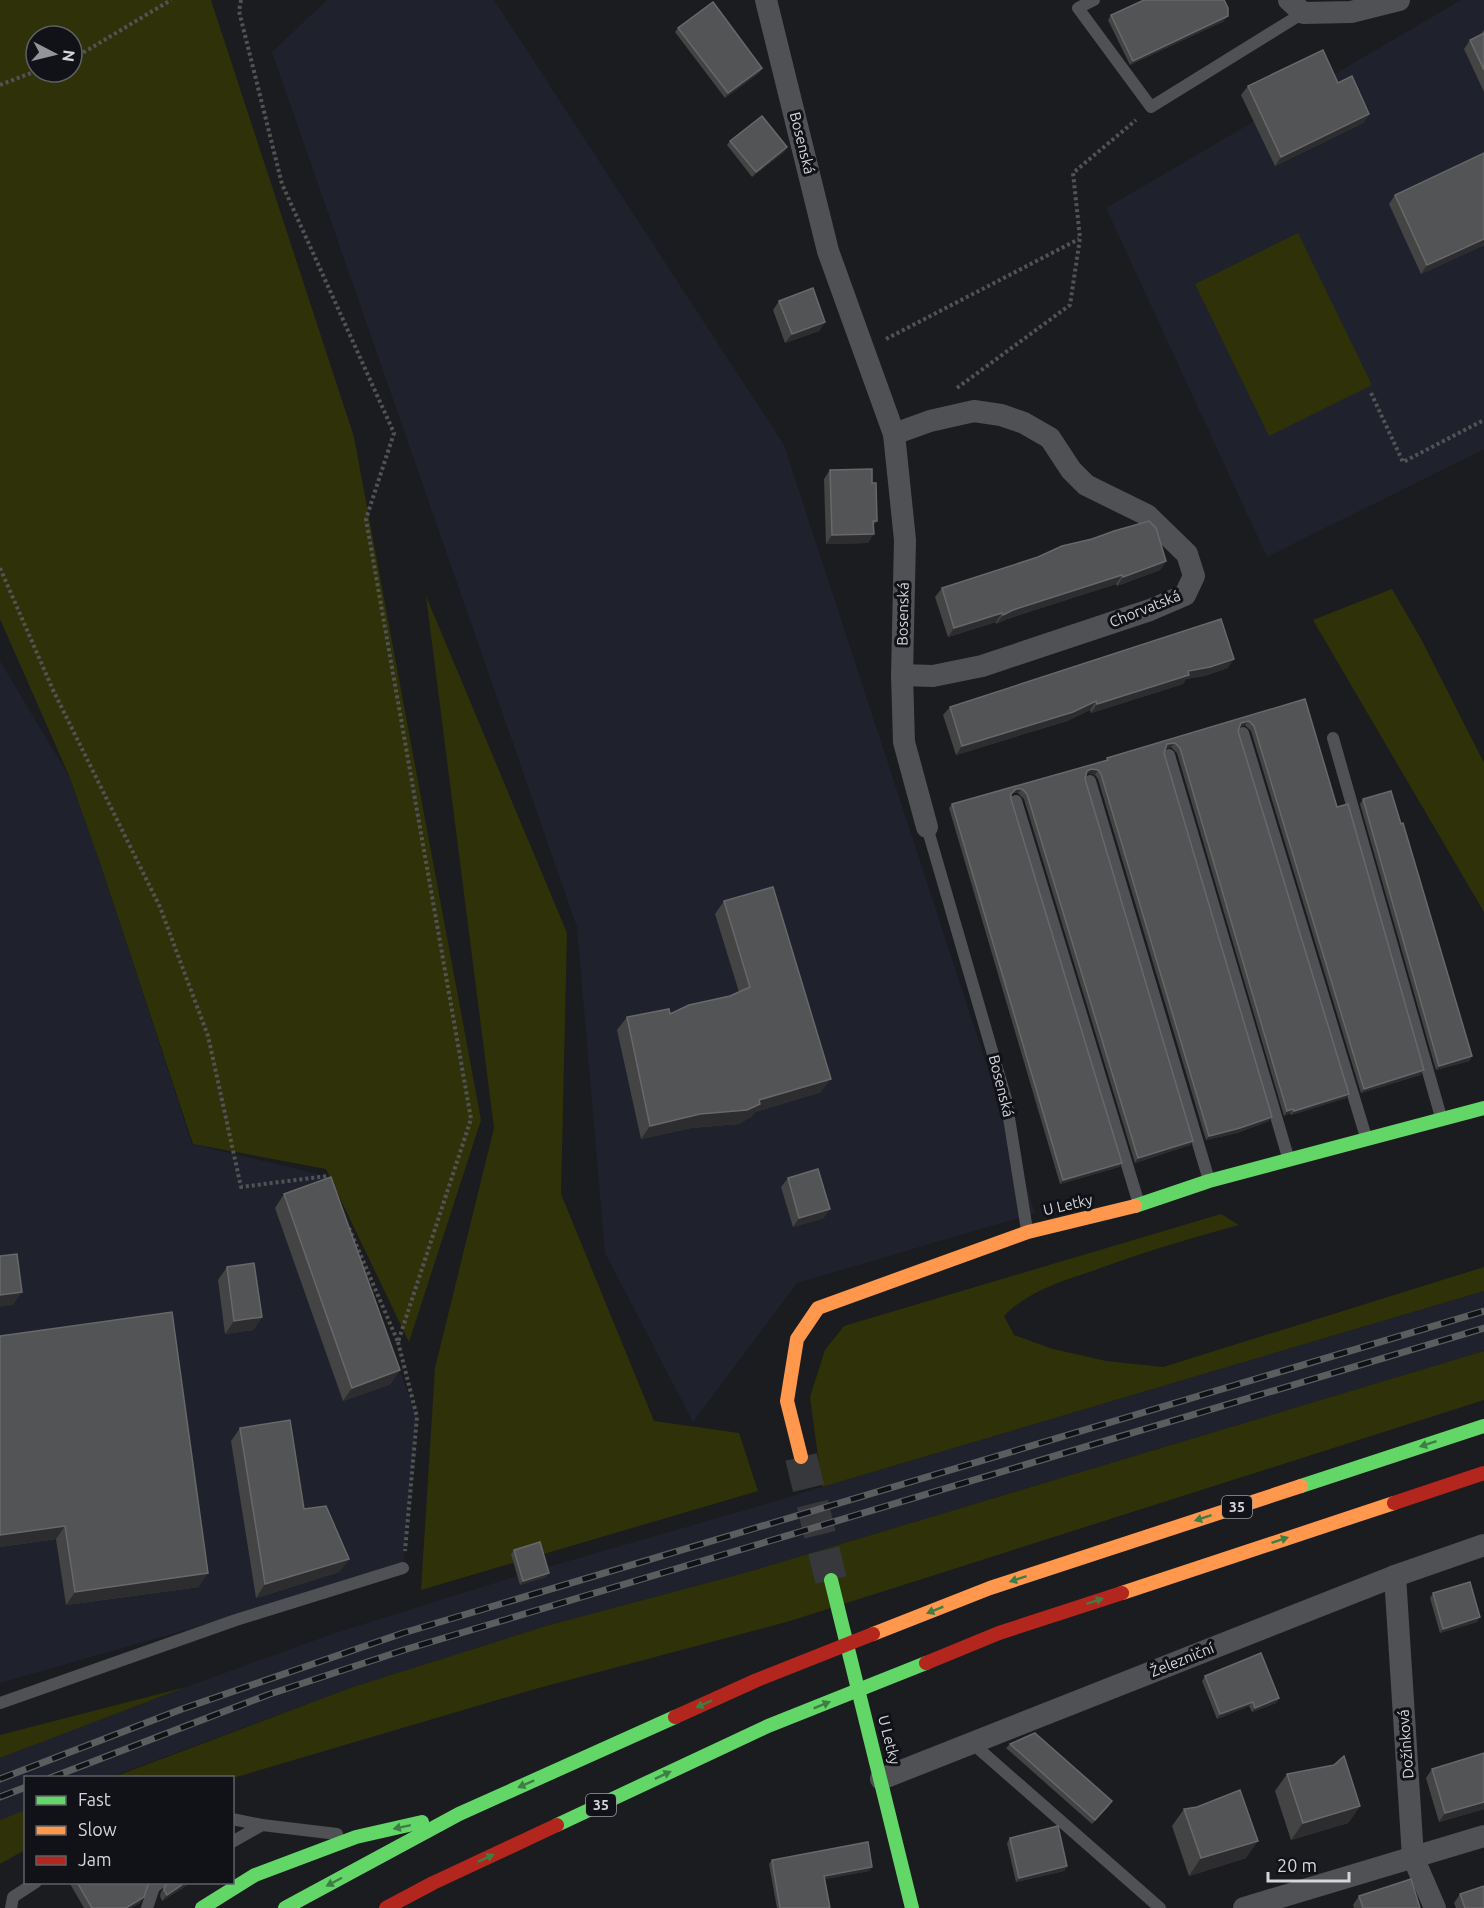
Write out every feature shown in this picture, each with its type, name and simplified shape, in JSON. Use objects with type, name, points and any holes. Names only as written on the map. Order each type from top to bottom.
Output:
[{"type":"main road","name":"U Letky","points":[[801,1457],[787,1401],[797,1339],[818,1308],[1028,1232],[1139,1205],[1209,1181],[1366,1137],[1484,1108]]},
{"type":"main road","name":"35","points":[[285,1908],[459,1814],[757,1680],[990,1588],[1484,1426]]},
{"type":"main road","name":"35","points":[[386,1908],[433,1883],[768,1726],[999,1633],[1484,1473]]},
{"type":"main road","name":"U Letky","points":[[831,1580],[912,1908]]},
{"type":"main road","points":[[202,1908],[255,1875],[356,1837],[459,1814]]},
{"type":"main road","points":[[402,1908],[433,1883]]},
{"type":"street","name":"Bosenská","points":[[766,0],[828,251],[894,434],[904,540],[902,675],[904,742],[927,827]]},
{"type":"street","points":[[1296,7],[1351,12],[1399,0]]},
{"type":"street","name":"Chorvatská","points":[[894,434],[930,421],[974,411],[1001,415],[1024,423],[1050,438],[1071,470],[1086,485],[1147,515],[1187,554],[1194,576],[1185,595],[1150,610],[982,666],[933,676],[902,675]]},
{"type":"street","name":"Železniční","points":[[881,1779],[1395,1576],[1484,1545]]},
{"type":"street","name":"Dožínková","points":[[1395,1576],[1413,1857],[1435,1908]]},
{"type":"street","points":[[1244,1908],[1484,1836]]},
{"type":"lane","points":[[1094,0],[1075,4],[1151,107],[1296,7]]},
{"type":"lane","points":[[1244,733],[1366,1137]]},
{"type":"lane","points":[[1333,738],[1441,1118]]},
{"type":"lane","points":[[1169,755],[1288,1159]]},
{"type":"lane","points":[[1090,781],[1209,1181]]},
{"type":"lane","points":[[1016,801],[1139,1205]]},
{"type":"lane","name":"Bosenská","points":[[927,827],[1006,1099],[1028,1232]]},
{"type":"lane","points":[[0,1703],[237,1620],[403,1568]]},
{"type":"lane","points":[[972,1743],[1160,1908]]},
{"type":"lane","points":[[234,1819],[356,1837]]},
{"type":"lane","points":[[234,1841],[262,1825]]},
{"type":"lane","points":[[12,1908],[13,1897],[33,1884]]},
{"type":"lane","points":[[147,1908],[154,1887],[158,1884]]},
{"type":"path","points":[[84,52],[171,0]]},
{"type":"path","points":[[241,0],[239,12],[282,184],[394,433],[366,519],[471,1119],[398,1342]]},
{"type":"path","points":[[0,86],[24,76]]},
{"type":"path","points":[[950,393],[1070,305],[1080,238],[1073,173],[1151,107]]},
{"type":"path","points":[[864,351],[1080,238]]},
{"type":"path","points":[[1371,393],[1403,462],[1484,420]]},
{"type":"path","points":[[0,568],[53,690],[160,907],[208,1036],[241,1187],[327,1176],[332,1187]]},
{"type":"path","points":[[346,1220],[398,1342],[417,1418],[403,1568]]},
{"type":"shaded area","points":[[0,0],[211,0],[354,437],[481,1120],[409,1342],[326,1169],[193,1144],[70,778],[0,619]]},
{"type":"shaded area","points":[[327,0],[494,0],[784,445],[1035,1213],[797,1283],[693,1422],[605,1253],[577,927],[272,52]]},
{"type":"shaded area","points":[[1461,0],[1484,0],[1484,449],[1267,557],[1106,208]]},
{"type":"shaded area","points":[[1298,233],[1372,385],[1269,436],[1195,284]]},
{"type":"shaded area","points":[[1392,589],[1421,639],[1484,763],[1484,912],[1313,620]]},
{"type":"shaded area","points":[[426,596],[567,933],[561,1194],[654,1421],[739,1433],[758,1491],[421,1590],[435,1368],[494,1128]]},
{"type":"shaded area","points":[[0,661],[70,778],[192,1144],[327,1176],[417,1417],[403,1568],[0,1683]]},
{"type":"shaded area","points":[[1221,1214],[1239,1225],[1150,1251],[1060,1282],[1024,1300],[1004,1316],[1014,1335],[1053,1349],[1106,1361],[1163,1367],[1484,1267],[1484,1291],[822,1487],[810,1397],[825,1350],[844,1326]]},
{"type":"shaded area","points":[[1484,1291],[1484,1351],[748,1572],[546,1626],[353,1687],[114,1776],[24,1776],[24,1810],[0,1820],[0,1758],[332,1634],[527,1573]]},
{"type":"shaded area","points":[[1484,1351],[1484,1400],[790,1621],[535,1689],[234,1778],[116,1776],[353,1687],[546,1626],[748,1572]]},
{"type":"shaded area","points":[[186,1687],[0,1758],[0,1735]]},
{"type":"shaded area","points":[[24,1810],[24,1851],[0,1864],[0,1820]]},
{"type":"building","points":[[1144,0],[1224,0],[1228,8],[1228,16],[1133,61],[1111,15]]},
{"type":"building","points":[[713,2],[762,68],[728,93],[678,28]]},
{"type":"building","points":[[1484,33],[1484,70],[1470,40]]},
{"type":"building","points":[[1323,50],[1338,83],[1352,76],[1369,114],[1281,157],[1248,86]]},
{"type":"building","points":[[762,116],[787,147],[756,172],[730,141]]},
{"type":"building","points":[[1484,153],[1484,239],[1427,265],[1395,195]]},
{"type":"building","points":[[813,288],[825,322],[792,334],[779,301]]},
{"type":"building","points":[[872,469],[872,483],[876,483],[877,521],[873,521],[874,534],[832,535],[830,470]]},
{"type":"building","points":[[1149,521],[1156,528],[1166,561],[1003,615],[1002,613],[954,628],[942,588],[1038,557],[1062,546]]},
{"type":"building","points":[[1221,619],[1234,659],[1188,671],[1189,675],[1097,704],[1096,701],[1073,712],[962,746],[950,707]]},
{"type":"building","points":[[1305,699],[1337,807],[1348,804],[1424,1070],[1364,1089],[1254,726],[1249,721],[1241,723],[1238,731],[1349,1094],[1294,1111],[1293,1109],[1287,1111],[1180,748],[1175,743],[1167,744],[1164,753],[1272,1117],[1209,1136],[1101,774],[1098,770],[1091,769],[1087,771],[1085,779],[1193,1141],[1138,1158],[1027,794],[1022,789],[1016,789],[1011,794],[1011,799],[1122,1163],[1063,1180],[952,804],[1108,760],[1107,758]]},
{"type":"building","points":[[1391,791],[1401,824],[1403,823],[1472,1056],[1439,1066],[1363,799]]},
{"type":"building","points":[[773,887],[831,1079],[759,1100],[760,1104],[747,1110],[700,1114],[650,1126],[627,1017],[669,1009],[670,1014],[689,1005],[730,996],[750,987],[724,901]]},
{"type":"building","points":[[818,1169],[830,1209],[799,1218],[788,1178]]},
{"type":"building","points":[[331,1177],[400,1370],[352,1388],[284,1194]]},
{"type":"building","points":[[17,1254],[22,1292],[0,1295],[0,1256]]},
{"type":"building","points":[[254,1263],[262,1317],[234,1321],[227,1267]]},
{"type":"building","points":[[172,1312],[208,1573],[75,1592],[65,1526],[0,1535],[0,1336]]},
{"type":"building","points":[[290,1420],[304,1509],[326,1506],[349,1559],[265,1584],[240,1428]]},
{"type":"building","points":[[540,1542],[549,1573],[523,1581],[514,1550]]},
{"type":"building","points":[[1470,1582],[1480,1617],[1443,1629],[1433,1593]]},
{"type":"building","points":[[1261,1653],[1279,1698],[1255,1708],[1253,1702],[1220,1714],[1205,1676]]},
{"type":"building","points":[[1035,1733],[1112,1801],[1095,1820],[1010,1744]]},
{"type":"building","points":[[1484,1753],[1484,1802],[1445,1813],[1432,1769]]},
{"type":"building","points":[[1344,1756],[1360,1806],[1303,1823],[1287,1774],[1334,1765]]},
{"type":"building","points":[[1240,1790],[1258,1841],[1201,1858],[1184,1809],[1197,1807]]},
{"type":"building","points":[[1058,1826],[1067,1866],[1019,1878],[1010,1838]]},
{"type":"building","points":[[868,1842],[872,1867],[824,1876],[830,1908],[780,1908],[772,1860]]},
{"type":"building","points":[[1411,1879],[1420,1908],[1363,1908],[1359,1896]]},
{"type":"building","points":[[78,1884],[148,1884],[144,1897],[126,1908],[92,1908]]},
{"type":"building","points":[[183,1884],[167,1895],[164,1890],[165,1886]]},
{"type":"building","points":[[1484,1886],[1484,1908],[1465,1908],[1460,1894]]},
{"type":"tunnel","points":[[801,1457],[831,1580]]},
{"type":"railway","points":[[0,1779],[182,1709],[403,1633],[1484,1311]]},
{"type":"railway","points":[[55,1776],[270,1694],[407,1649],[1484,1328]]},
{"type":"railway","points":[[0,1797],[24,1788]]},
{"type":"traffic: fast","points":[[1135,1206],[1209,1181],[1484,1108]]},
{"type":"traffic: fast","points":[[1301,1486],[1484,1426]]},
{"type":"traffic: fast","points":[[831,1580],[912,1908]]},
{"type":"traffic: fast","points":[[557,1825],[768,1726],[926,1663]]},
{"type":"traffic: fast","points":[[285,1908],[459,1814],[675,1717]]},
{"type":"traffic: fast","points":[[202,1908],[255,1875],[356,1837],[422,1822]]},
{"type":"traffic: slow","points":[[801,1457],[787,1401],[797,1339],[818,1308],[1028,1232],[1135,1206]]},
{"type":"traffic: slow","points":[[873,1634],[990,1588],[1301,1486]]},
{"type":"traffic: slow","points":[[1122,1593],[1394,1503]]},
{"type":"traffic: jam","points":[[1394,1503],[1484,1473]]},
{"type":"traffic: jam","points":[[926,1663],[999,1633],[1122,1593]]},
{"type":"traffic: jam","points":[[675,1717],[757,1680],[873,1634]]},
{"type":"traffic: jam","points":[[386,1908],[433,1883],[557,1825]]}]
